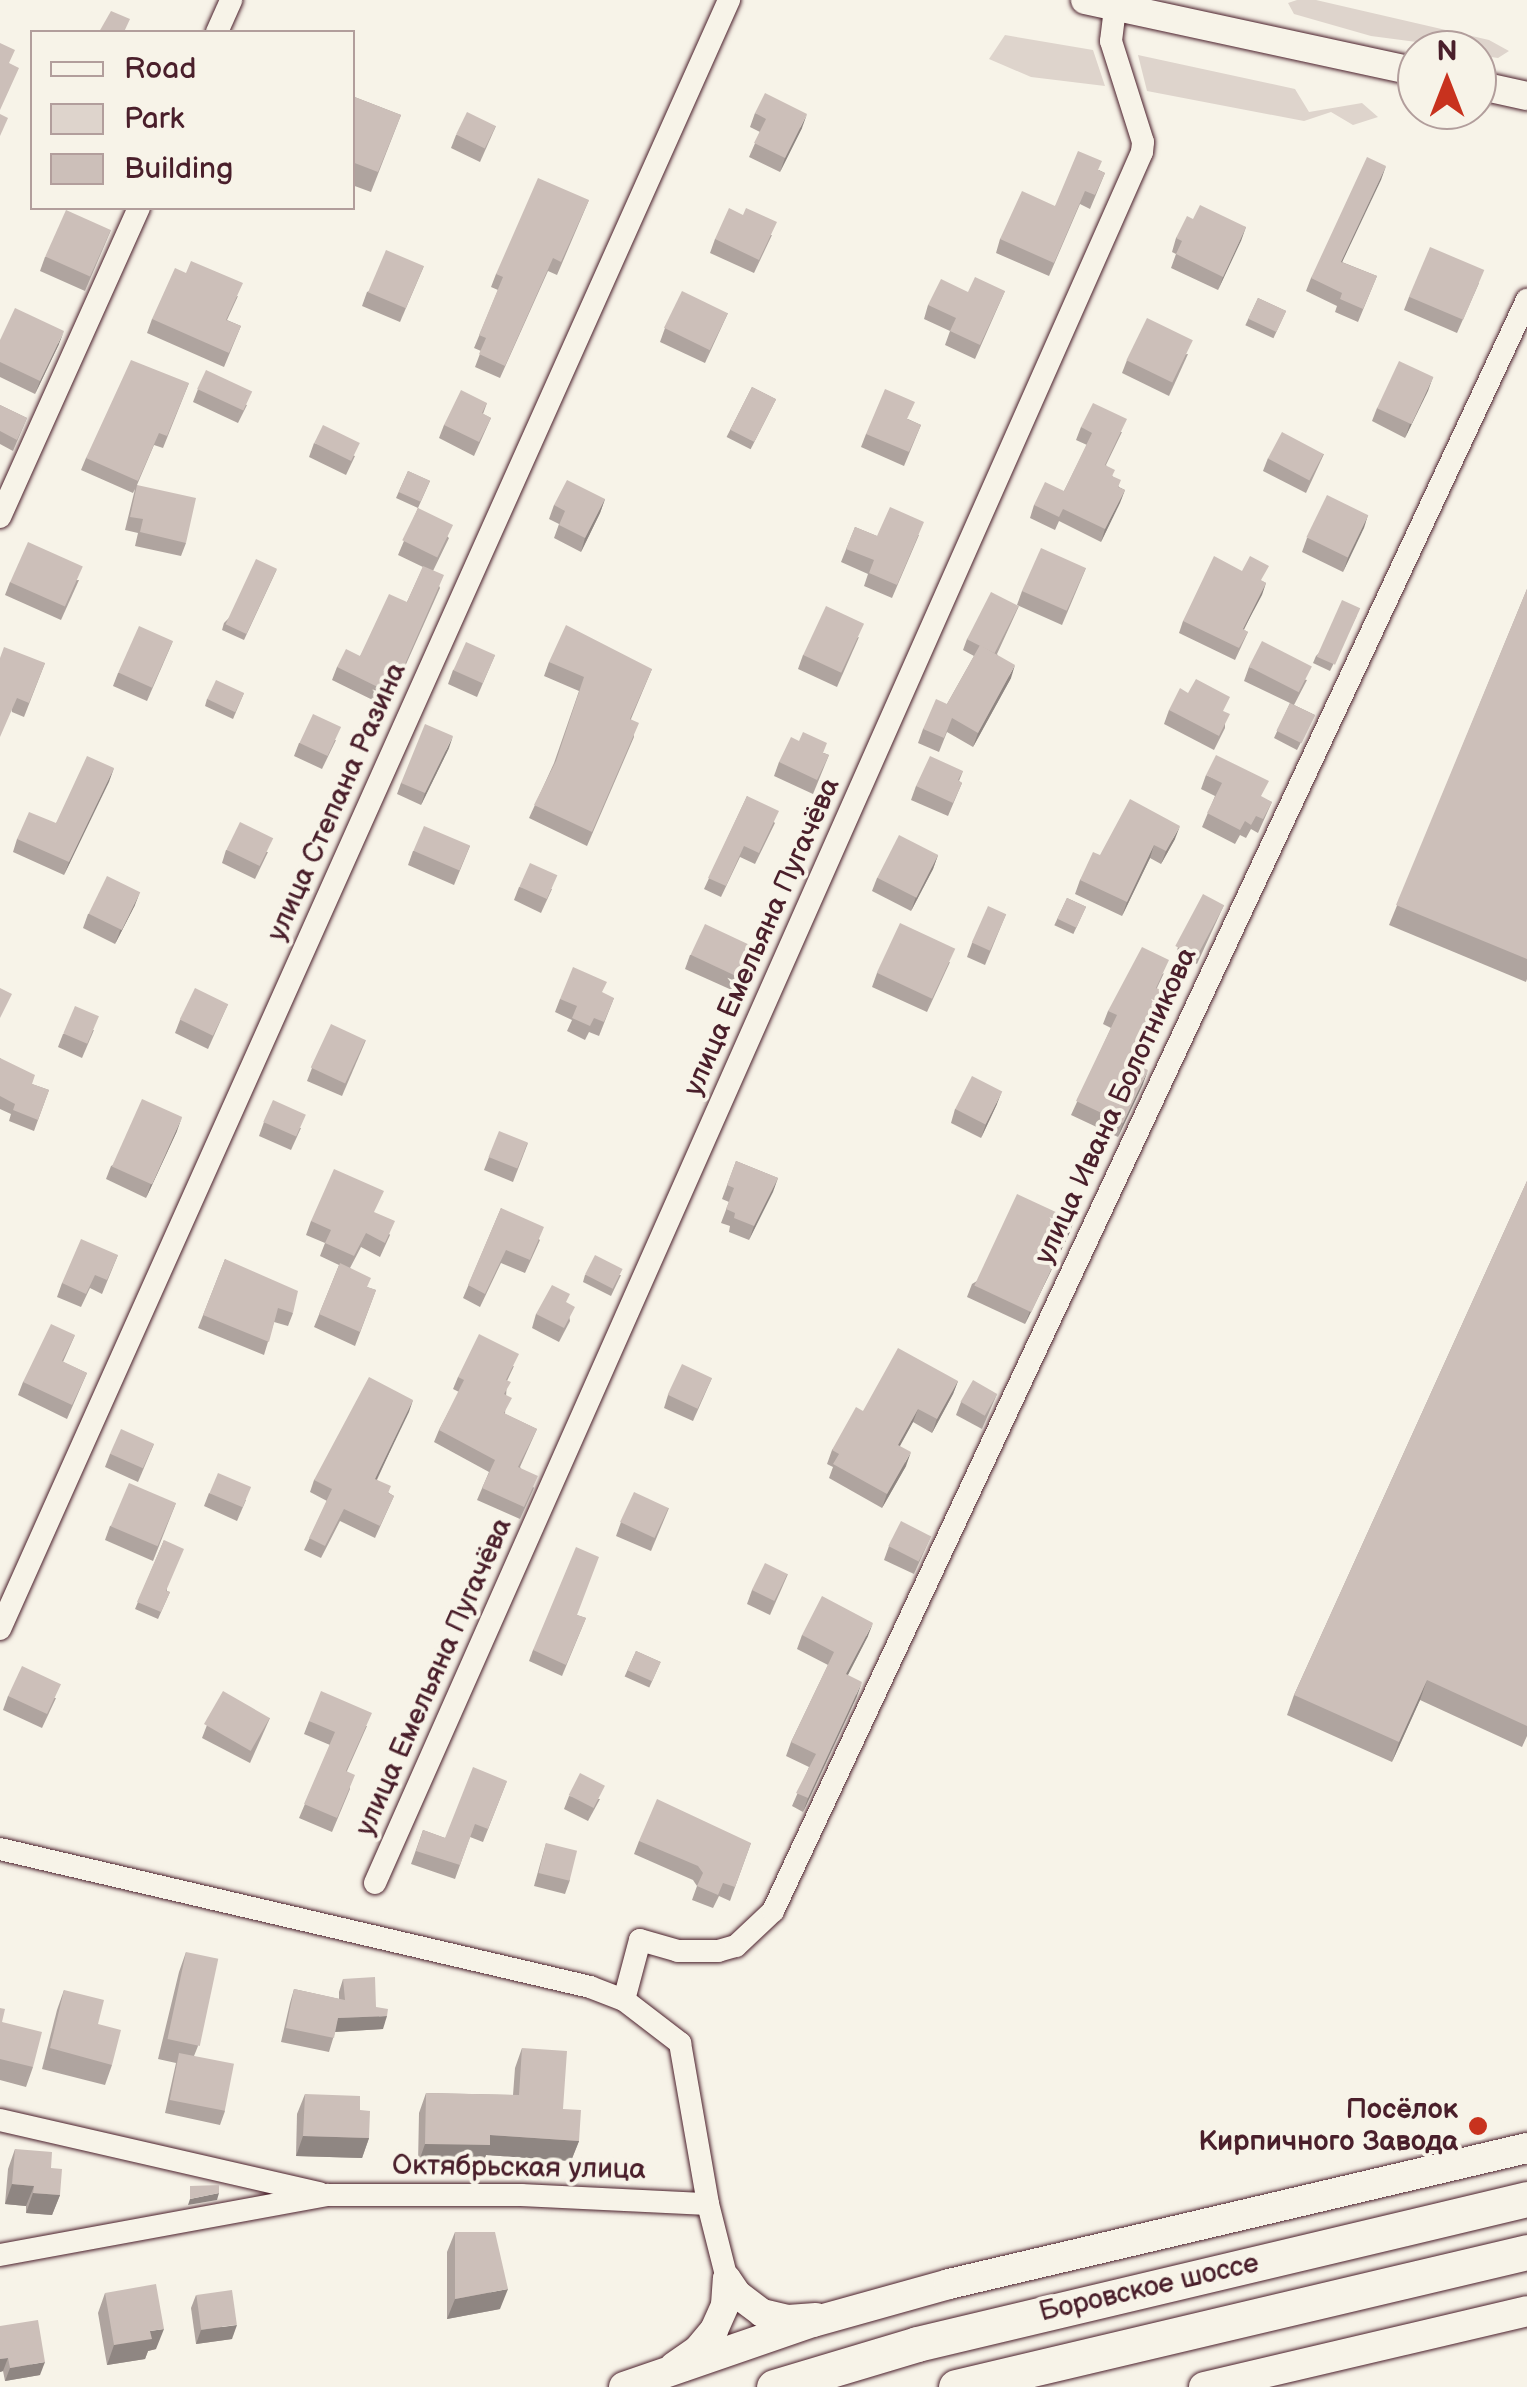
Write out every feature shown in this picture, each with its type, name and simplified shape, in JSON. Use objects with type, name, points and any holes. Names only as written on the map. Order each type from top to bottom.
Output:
[{"type":"main road","points":[[624,2387],[843,2314],[949,2284],[1527,2148]]},
{"type":"main road","name":"Боровское шоссе","points":[[774,2387],[917,2344],[1527,2198]]},
{"type":"main road","name":"Боровское шоссе","points":[[956,2387],[1527,2252]]},
{"type":"main road","points":[[1204,2387],[1527,2310]]},
{"type":"street","points":[[218,30],[232,0]]},
{"type":"street","name":"улица Степана Разина","points":[[0,1629],[728,0]]},
{"type":"street","points":[[1084,0],[1397,68]]},
{"type":"street","name":"улица Емельяна Пугачёва","points":[[375,1883],[1142,152],[1143,142],[1111,40],[1114,7]]},
{"type":"street","points":[[1497,89],[1527,96]]},
{"type":"street","points":[[0,517],[137,210]]},
{"type":"street","name":"улица Ивана Болотникова","points":[[624,2000],[640,1940],[702,1954],[736,1946],[754,1933],[773,1910],[1527,300]]},
{"type":"street","points":[[0,1849],[590,1988],[624,2000],[680,2043],[708,2204],[728,2279],[748,2305],[776,2317],[843,2314]]},
{"type":"street","name":"Октябрьская улица","points":[[0,2120],[328,2195]]},
{"type":"street","name":"Октябрьская улица","points":[[0,2256],[328,2195],[521,2195],[708,2204]]},
{"type":"street","points":[[664,2372],[698,2349],[714,2330],[724,2305],[728,2279]]},
{"type":"green space","points":[[1316,0],[1446,30],[1397,30],[1397,39],[1371,36],[1294,14],[1288,3]]},
{"type":"green space","points":[[1005,35],[1093,50],[1105,86],[1031,77],[989,59]]},
{"type":"green space","points":[[1497,44],[1509,51],[1497,58]]},
{"type":"green space","points":[[1138,55],[1295,89],[1309,112],[1362,103],[1378,117],[1353,125],[1331,112],[1304,121],[1147,91]]},
{"type":"building","points":[[111,11],[130,19],[125,30],[100,30]]},
{"type":"building","points":[[0,43],[15,50],[9,63],[19,68],[0,110]]},
{"type":"building","points":[[765,93],[807,114],[785,158],[754,143],[766,119],[755,113]]},
{"type":"building","points":[[355,97],[401,115],[378,172],[355,163]]},
{"type":"building","points":[[467,112],[496,126],[485,148],[456,134]]},
{"type":"building","points":[[0,114],[8,118],[0,136]]},
{"type":"building","points":[[1078,151],[1102,161],[1098,170],[1105,173],[1095,195],[1085,191],[1054,263],[1000,239],[1022,191],[1055,206]]},
{"type":"building","points":[[1367,157],[1386,166],[1341,262],[1377,276],[1363,309],[1340,299],[1342,293],[1311,278]]},
{"type":"building","points":[[538,178],[589,200],[561,262],[553,258],[505,366],[479,354],[486,338],[479,335],[503,277],[496,274]]},
{"type":"building","points":[[1200,205],[1246,227],[1223,277],[1176,254],[1182,241],[1176,238],[1187,216],[1193,219]]},
{"type":"building","points":[[729,208],[743,215],[746,208],[777,222],[759,260],[715,239]]},
{"type":"building","points":[[66,210],[111,230],[90,277],[45,257]]},
{"type":"building","points":[[1430,247],[1484,270],[1463,320],[1409,297]]},
{"type":"building","points":[[386,250],[424,266],[406,308],[368,292]]},
{"type":"building","points":[[191,261],[243,283],[226,320],[241,326],[229,353],[152,319],[175,268],[186,273]]},
{"type":"building","points":[[975,277],[1005,291],[980,345],[950,331],[956,318],[928,305],[941,279],[968,292]]},
{"type":"building","points":[[682,291],[728,313],[710,350],[664,328]]},
{"type":"building","points":[[1258,298],[1286,311],[1276,332],[1248,319]]},
{"type":"building","points":[[15,308],[64,331],[40,381],[0,362],[0,340]]},
{"type":"building","points":[[1147,318],[1193,340],[1172,383],[1126,360]]},
{"type":"building","points":[[131,360],[189,383],[167,436],[159,433],[138,481],[86,458]]},
{"type":"building","points":[[1399,361],[1433,377],[1411,424],[1377,408]]},
{"type":"building","points":[[206,370],[252,392],[243,411],[197,389]]},
{"type":"building","points":[[752,387],[776,399],[754,442],[730,430]]},
{"type":"building","points":[[885,389],[915,402],[907,419],[921,425],[909,452],[866,434]]},
{"type":"building","points":[[461,390],[487,403],[482,413],[491,418],[479,442],[444,425]]},
{"type":"building","points":[[1093,403],[1127,419],[1105,465],[1115,470],[1112,476],[1121,480],[1118,487],[1125,490],[1105,529],[1063,509],[1059,517],[1034,505],[1045,482],[1064,491],[1092,433],[1081,427]]},
{"type":"building","points":[[0,405],[27,418],[17,440],[0,431]]},
{"type":"building","points":[[323,425],[360,443],[351,461],[314,443]]},
{"type":"building","points":[[1282,432],[1323,454],[1309,481],[1268,458]]},
{"type":"building","points":[[408,471],[430,481],[421,502],[399,492]]},
{"type":"building","points":[[567,480],[605,499],[585,538],[559,525],[565,511],[554,505]]},
{"type":"building","points":[[137,485],[196,498],[186,543],[140,532],[143,519],[130,517]]},
{"type":"building","points":[[1327,495],[1368,515],[1348,557],[1306,537]]},
{"type":"building","points":[[890,507],[924,522],[897,585],[869,573],[874,560],[846,549],[855,527],[877,536]]},
{"type":"building","points":[[418,508],[453,525],[437,557],[402,540]]},
{"type":"building","points":[[28,542],[83,566],[65,607],[10,582]]},
{"type":"building","points":[[1041,548],[1086,568],[1067,611],[1022,591]]},
{"type":"building","points":[[1214,556],[1242,571],[1250,556],[1269,566],[1261,580],[1266,583],[1243,629],[1248,632],[1239,648],[1183,621]]},
{"type":"building","points":[[256,559],[277,569],[246,634],[226,624]]},
{"type":"building","points":[[423,566],[444,575],[392,694],[337,667],[346,649],[360,656],[389,594],[407,602]]},
{"type":"building","points":[[1527,589],[1527,959],[1396,905]]},
{"type":"building","points":[[991,592],[1019,606],[995,653],[967,639]]},
{"type":"building","points":[[1342,600],[1360,608],[1335,665],[1317,657]]},
{"type":"building","points":[[826,606],[864,624],[841,673],[803,655]]},
{"type":"building","points":[[566,625],[652,669],[630,719],[639,723],[592,832],[534,805],[556,761],[584,677],[549,662]]},
{"type":"building","points":[[139,626],[173,641],[152,688],[118,673]]},
{"type":"building","points":[[1262,641],[1312,666],[1299,692],[1249,667]]},
{"type":"building","points":[[466,642],[495,655],[483,683],[453,670]]},
{"type":"building","points":[[980,645],[1015,665],[978,733],[952,718],[944,738],[923,729],[936,699],[947,704]]},
{"type":"building","points":[[4,647],[45,663],[29,703],[17,698],[0,737],[0,658]]},
{"type":"building","points":[[1196,679],[1230,697],[1223,711],[1230,714],[1219,736],[1169,710],[1180,688],[1188,693]]},
{"type":"building","points":[[216,680],[244,693],[235,712],[207,699]]},
{"type":"building","points":[[1290,703],[1315,715],[1302,743],[1276,731]]},
{"type":"building","points":[[313,714],[341,727],[328,756],[299,743]]},
{"type":"building","points":[[425,724],[453,736],[425,793],[401,783]]},
{"type":"building","points":[[803,732],[827,743],[823,753],[829,755],[817,780],[779,762],[791,737],[799,741]]},
{"type":"building","points":[[1216,755],[1269,781],[1261,796],[1272,802],[1263,819],[1256,816],[1251,825],[1245,821],[1240,830],[1207,813],[1222,783],[1206,775]]},
{"type":"building","points":[[87,756],[114,768],[69,862],[17,839],[29,812],[56,823]]},
{"type":"building","points":[[930,756],[963,771],[953,803],[916,786]]},
{"type":"building","points":[[747,796],[779,811],[759,853],[744,846],[726,886],[708,878]]},
{"type":"building","points":[[1130,799],[1180,826],[1166,851],[1154,845],[1127,902],[1080,880],[1093,852],[1100,855]]},
{"type":"building","points":[[240,822],[273,838],[260,866],[226,850]]},
{"type":"building","points":[[424,826],[470,846],[459,870],[413,851]]},
{"type":"building","points":[[899,835],[938,855],[916,898],[877,878]]},
{"type":"building","points":[[530,863],[557,875],[547,899],[519,887]]},
{"type":"building","points":[[107,876],[140,892],[122,930],[89,914]]},
{"type":"building","points":[[1203,894],[1224,905],[1196,957],[1175,946]]},
{"type":"building","points":[[1067,898],[1086,907],[1076,928],[1057,919]]},
{"type":"building","points":[[988,906],[1006,914],[990,951],[972,943]]},
{"type":"building","points":[[900,923],[955,949],[932,999],[877,973]]},
{"type":"building","points":[[705,924],[753,946],[739,977],[691,955]]},
{"type":"building","points":[[1142,947],[1169,960],[1156,988],[1166,992],[1157,1011],[1165,1015],[1142,1067],[1148,1070],[1123,1123],[1076,1101],[1117,1015],[1108,1011]]},
{"type":"building","points":[[573,967],[607,982],[602,992],[614,998],[604,1022],[594,1018],[590,1026],[572,1018],[577,1006],[560,999]]},
{"type":"building","points":[[0,988],[12,994],[0,1018]]},
{"type":"building","points":[[195,988],[228,1004],[213,1036],[180,1019]]},
{"type":"building","points":[[75,1006],[99,1016],[87,1044],[63,1034]]},
{"type":"building","points":[[331,1024],[365,1040],[345,1084],[311,1068]]},
{"type":"building","points":[[0,1058],[35,1075],[32,1084],[49,1090],[38,1120],[13,1110],[15,1104],[0,1096]]},
{"type":"building","points":[[972,1076],[1002,1091],[985,1124],[955,1109]]},
{"type":"building","points":[[142,1099],[182,1117],[152,1184],[112,1167]]},
{"type":"building","points":[[273,1100],[306,1115],[296,1137],[263,1122]]},
{"type":"building","points":[[499,1131],[528,1143],[517,1169],[489,1157]]},
{"type":"building","points":[[736,1161],[778,1178],[754,1226],[734,1218],[735,1213],[726,1209],[734,1188],[727,1185]]},
{"type":"building","points":[[334,1169],[384,1191],[374,1212],[395,1221],[385,1243],[366,1233],[354,1256],[325,1243],[331,1230],[311,1221]]},
{"type":"building","points":[[1527,1181],[1527,1726],[1427,1680],[1399,1742],[1294,1695]]},
{"type":"building","points":[[1017,1194],[1074,1221],[1031,1312],[974,1286]]},
{"type":"building","points":[[501,1208],[544,1227],[530,1260],[506,1250],[485,1294],[468,1285]]},
{"type":"building","points":[[81,1239],[118,1255],[107,1280],[95,1275],[86,1294],[62,1283]]},
{"type":"building","points":[[595,1255],[623,1269],[613,1289],[585,1275]]},
{"type":"building","points":[[225,1259],[298,1291],[293,1313],[278,1308],[269,1342],[203,1315]]},
{"type":"building","points":[[340,1263],[371,1278],[367,1287],[376,1290],[360,1332],[319,1314]]},
{"type":"building","points":[[552,1285],[570,1294],[566,1302],[575,1307],[564,1328],[536,1314]]},
{"type":"building","points":[[51,1324],[75,1335],[62,1361],[87,1373],[72,1405],[23,1382]]},
{"type":"building","points":[[479,1334],[519,1354],[506,1380],[511,1382],[504,1394],[512,1398],[504,1413],[537,1429],[518,1467],[538,1476],[524,1507],[482,1488],[495,1460],[439,1430],[464,1380],[458,1377]]},
{"type":"building","points":[[898,1348],[958,1381],[937,1419],[918,1409],[898,1445],[911,1452],[887,1494],[833,1464],[839,1454],[832,1450],[856,1407],[863,1411]]},
{"type":"building","points":[[682,1364],[712,1378],[698,1409],[668,1395]]},
{"type":"building","points":[[369,1377],[413,1400],[375,1479],[391,1486],[388,1493],[394,1496],[380,1526],[344,1509],[325,1546],[309,1538],[332,1489],[314,1480]]},
{"type":"building","points":[[973,1380],[997,1394],[985,1416],[960,1402]]},
{"type":"building","points":[[121,1429],[154,1444],[143,1468],[110,1454]]},
{"type":"building","points":[[218,1473],[251,1487],[243,1507],[209,1493]]},
{"type":"building","points":[[129,1483],[176,1503],[158,1546],[111,1526]]},
{"type":"building","points":[[634,1492],[668,1508],[654,1538],[620,1522]]},
{"type":"building","points":[[901,1521],[931,1536],[919,1561],[888,1546]]},
{"type":"building","points":[[164,1540],[184,1549],[161,1612],[137,1602]]},
{"type":"building","points":[[576,1547],[599,1557],[577,1615],[586,1618],[566,1665],[533,1650]]},
{"type":"building","points":[[765,1563],[787,1574],[774,1601],[752,1590]]},
{"type":"building","points":[[822,1596],[873,1623],[846,1674],[862,1682],[808,1798],[796,1793],[816,1754],[791,1742],[834,1652],[802,1635]]},
{"type":"building","points":[[636,1651],[661,1662],[652,1681],[627,1670]]},
{"type":"building","points":[[22,1666],[61,1684],[47,1714],[8,1696]]},
{"type":"building","points":[[223,1691],[270,1718],[251,1751],[204,1724]]},
{"type":"building","points":[[321,1691],[372,1713],[346,1771],[355,1775],[337,1818],[304,1804],[335,1732],[309,1721]]},
{"type":"building","points":[[473,1767],[507,1781],[488,1829],[475,1824],[460,1865],[416,1851],[423,1830],[445,1838]]},
{"type":"building","points":[[580,1773],[605,1786],[594,1808],[569,1795]]},
{"type":"building","points":[[657,1799],[751,1843],[735,1887],[723,1883],[718,1895],[697,1886],[703,1873],[698,1866],[639,1841]]},
{"type":"building","points":[[546,1843],[577,1851],[570,1881],[539,1873]]},
{"type":"building","points":[[186,1952],[218,1959],[200,2046],[167,2039]]},
{"type":"building","points":[[375,1977],[376,2007],[388,2009],[387,2016],[338,2018],[334,2038],[286,2028],[294,1989],[345,2000],[343,1979]]},
{"type":"building","points":[[64,1990],[104,2000],[98,2024],[121,2030],[112,2065],[50,2048]]},
{"type":"building","points":[[0,2008],[5,2009],[2,2022],[42,2032],[33,2067],[0,2059]]},
{"type":"building","points":[[522,2048],[567,2051],[563,2109],[581,2110],[579,2141],[490,2135],[490,2145],[425,2144],[426,2093],[519,2095]]},
{"type":"building","points":[[179,2053],[234,2064],[225,2111],[170,2100]]},
{"type":"building","points":[[305,2094],[360,2096],[360,2110],[370,2111],[369,2138],[303,2136]]},
{"type":"building","points":[[15,2149],[52,2152],[51,2168],[62,2169],[60,2195],[33,2193],[34,2186],[12,2184]]},
{"type":"building","points":[[219,2185],[219,2193],[190,2199],[190,2186]]},
{"type":"building","points":[[455,2232],[495,2232],[508,2289],[455,2299]]},
{"type":"building","points":[[156,2284],[164,2329],[150,2331],[152,2339],[114,2345],[105,2293]]},
{"type":"building","points":[[232,2290],[237,2325],[201,2330],[196,2295]]},
{"type":"building","points":[[38,2320],[45,2362],[10,2368],[8,2358],[0,2359],[0,2326]]},
{"type":"place","name":"Посёлок Кирпичного Завода","points":[[1478,2126]]}]
